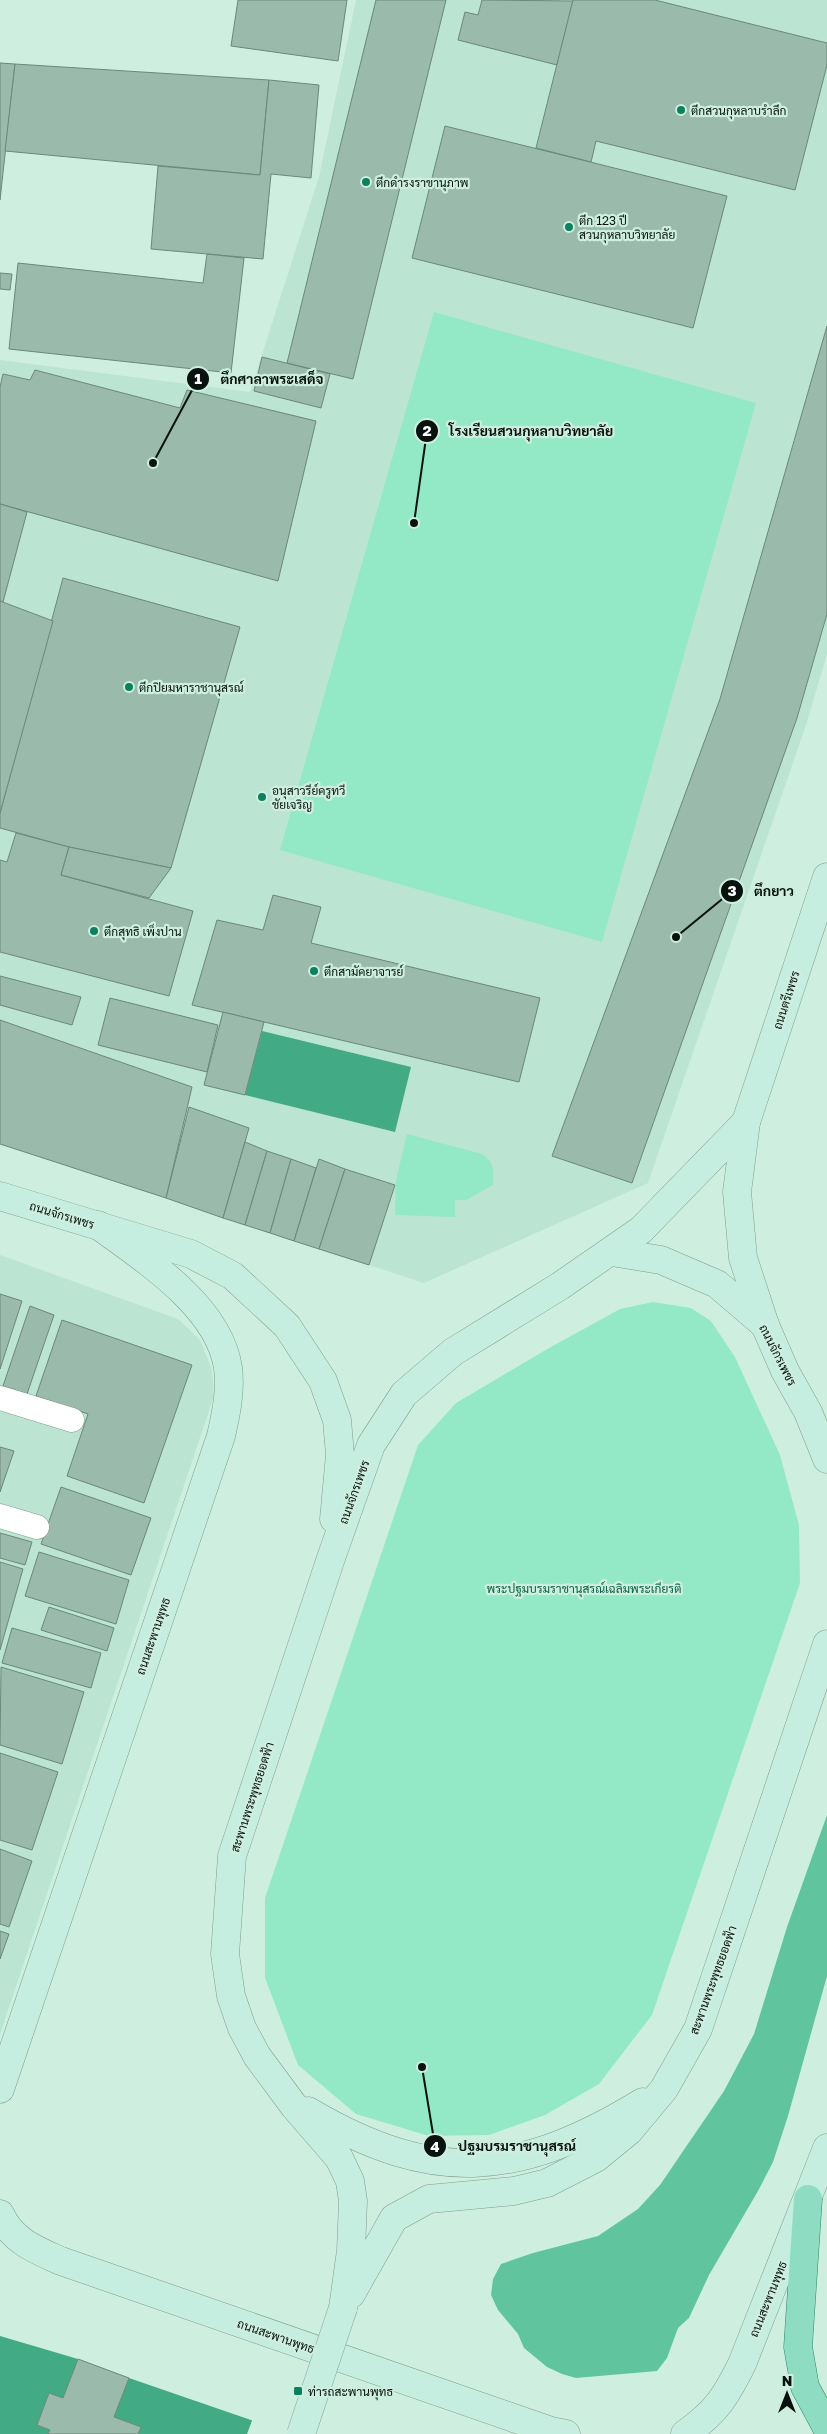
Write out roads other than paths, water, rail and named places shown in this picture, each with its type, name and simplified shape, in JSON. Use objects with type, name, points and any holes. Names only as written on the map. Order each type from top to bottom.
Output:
[{"type":"main road","name":"ถนนตรีเพชร","points":[[765,1324],[743,1258],[737,1192],[746,1122],[827,878]]},
{"type":"main road","name":"ถนนตรีเพชร","points":[[612,1252],[641,1230],[670,1202],[746,1122]]},
{"type":"main road","name":"ถนนจักรเพชร","points":[[0,1196],[190,1254],[233,1276],[287,1326],[323,1381],[337,1420],[340,1455],[331,1558]]},
{"type":"main road","name":"ถนนสะพานพุทธ","points":[[0,2089],[221,1436],[229,1400],[228,1368],[220,1339],[204,1315],[160,1271],[98,1226]]},
{"type":"main road","name":"ถนนจักรเพชร","points":[[331,1558],[371,1445],[404,1394],[453,1352],[612,1252],[661,1260],[716,1284],[765,1324],[785,1371],[808,1412],[827,1459]]},
{"type":"main road","name":"ถนนจักรเพชร","points":[[808,1412],[827,1432]]},
{"type":"main road","name":"สะพานพระพุทธยอดฟ้า","points":[[331,1558],[232,1856],[225,1954],[230,1996],[242,2028],[257,2056],[284,2092],[339,2158],[350,2181],[352,2201],[351,2252],[344,2308]]},
{"type":"main road","name":"สะพานพระพุทธยอดฟ้า","points":[[301,2434],[344,2308],[394,2218],[429,2199],[514,2191],[547,2184],[596,2158],[629,2131],[664,2089],[698,2029],[827,1644]]},
{"type":"main road","points":[[284,2092],[308,2111],[342,2131],[386,2149],[426,2160],[480,2164],[506,2162],[558,2146],[612,2121],[664,2089]]},
{"type":"main road","name":"ถนนสะพานพุทธ","points":[[685,2434],[707,2418],[726,2397],[742,2364],[827,2148]]},
{"type":"main road","points":[[808,2199],[798,2347],[805,2387],[827,2428]]},
{"type":"main road","name":"ถนนสะพานพุทธ","points":[[0,2214],[13,2236],[34,2250],[62,2261],[551,2431],[566,2434]]},
{"type":"lane","points":[[0,1398],[72,1420]]},
{"type":"lane","points":[[0,1516],[37,1527]]},
{"type":"place","name":"ตึกสวนกุหลาบรำลึก","points":[[681,110]]},
{"type":"place","name":"ตึกดำรงราขานุภาพ","points":[[366,182]]},
{"type":"place","name":"ตึก 123 ปี สวนกุหลาบวิทยาลัย","points":[[569,227]]},
{"type":"place","name":"ตึกศาลาพระเสด็จ","points":[[153,463]]},
{"type":"place","name":"โรงเรียนสวนกุหลาบวิทยาลัย","points":[[414,523]]},
{"type":"place","name":"ตึกปิยมหาราชานุสรณ์","points":[[129,687]]},
{"type":"place","name":"อนุสาวรีย์ครูทวี ชัยเจริญ","points":[[262,797]]},
{"type":"place","name":"ตึกสุทธิ เพ็งปาน","points":[[94,931]]},
{"type":"place","name":"ตึกยาว","points":[[676,937]]},
{"type":"place","name":"ตึกสามัคยาจารย์","points":[[314,971]]},
{"type":"place","name":"ปฐมบรมราชานุสรณ์","points":[[422,2067]]},
{"type":"place","name":"ท่ารถสะพานพุทธ","points":[[298,2391]]},
{"type":"park label","name":"พระปฐมบรมราชานุสรณ์เฉลิมพระเกียรติ","points":[[584,1588]]}]
